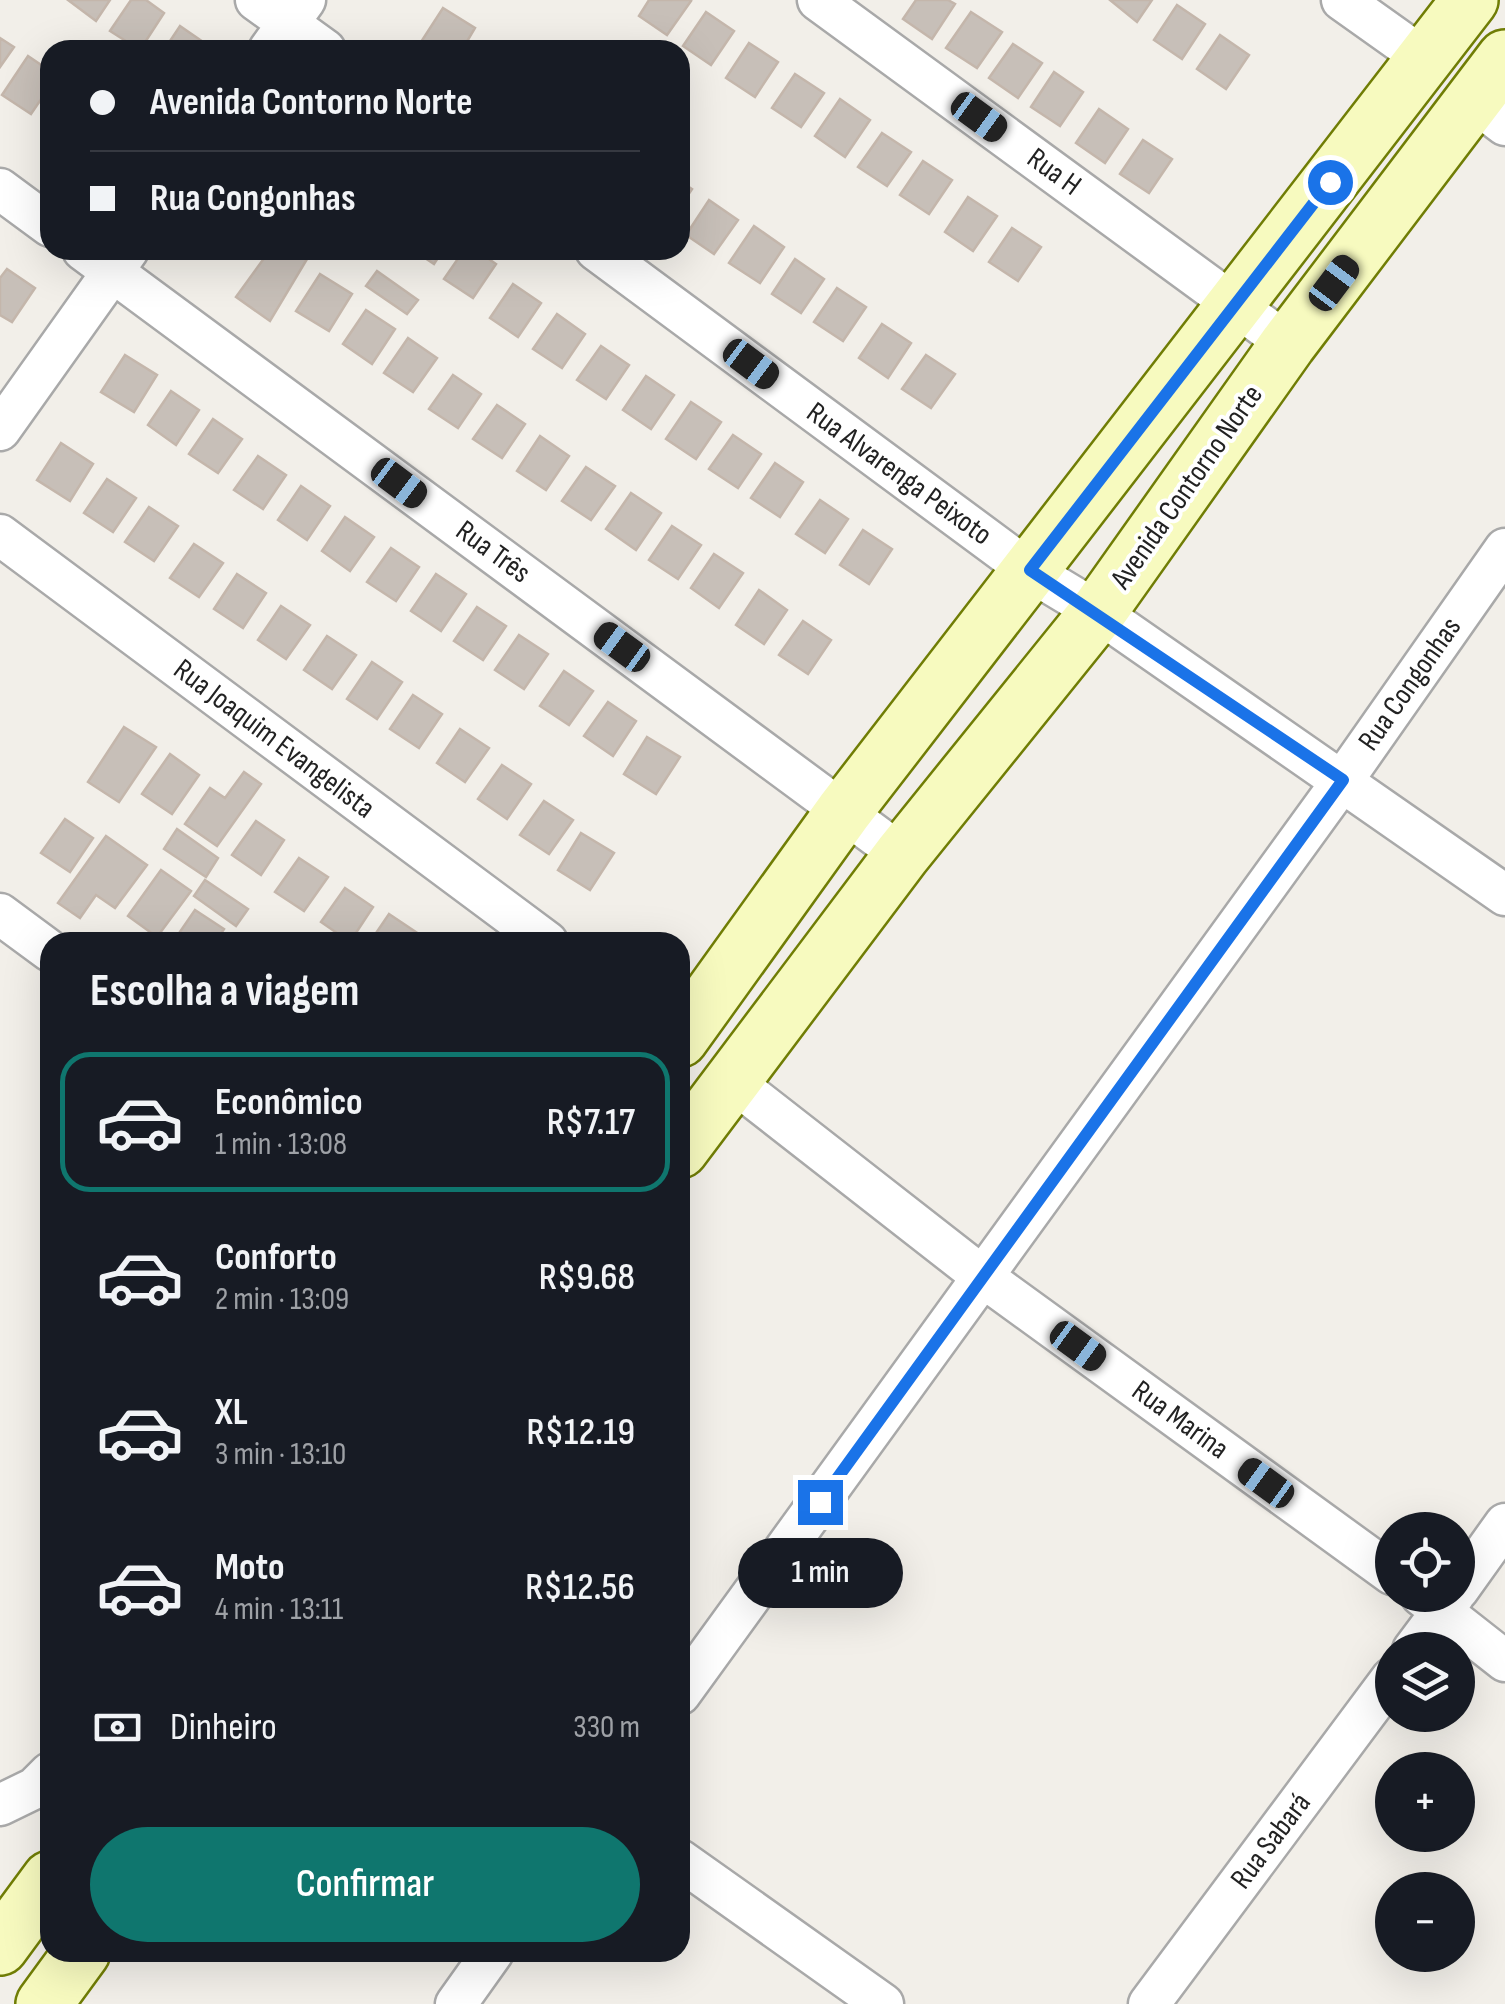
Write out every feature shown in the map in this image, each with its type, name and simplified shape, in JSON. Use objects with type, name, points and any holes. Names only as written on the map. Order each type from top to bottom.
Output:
[{"type":"street","name":"Rua H","points":[[818,0],[1288,344]]},
{"type":"street","points":[[1342,0],[1425,59]]},
{"type":"street","points":[[690,1026],[844,811],[1470,0]]},
{"type":"street","points":[[279,18],[311,40]]},
{"type":"street","name":"Avenida Contorno Norte","points":[[690,1137],[902,854],[1098,612],[1288,344],[1489,113],[1505,58]]},
{"type":"street","points":[[0,188],[40,218]]},
{"type":"street","points":[[0,430],[106,260]]},
{"type":"street","name":"Rua Três","points":[[112,260],[902,854]]},
{"type":"street","name":"Rua Alvarenga Peixoto","points":[[610,260],[1030,570],[1098,612],[1505,894]]},
{"type":"street","name":"Rua Joaquim Evangelista","points":[[0,535],[534,932]]},
{"type":"street","name":"Rua Congonhas","points":[[690,1680],[1343,780],[1505,548]]},
{"type":"street","points":[[0,914],[40,944]]},
{"type":"street","name":"Rua Marina","points":[[732,1081],[983,1277],[1375,1562]]},
{"type":"street","points":[[1475,1560],[1505,1524]]},
{"type":"street","points":[[1458,1612],[1505,1661]]},
{"type":"street","name":"Rua Sabará","points":[[1149,2004],[1375,1701]]},
{"type":"street","points":[[0,1805],[40,1783]]},
{"type":"street","points":[[690,1867],[882,2004]]},
{"type":"street","points":[[0,1947],[40,1893]]},
{"type":"street","points":[[44,2004],[75,1962]]},
{"type":"street","points":[[456,2004],[486,1962]]},
{"type":"building","points":[[68,0],[110,0],[96,21]]},
{"type":"building","points":[[131,0],[146,0],[164,13],[146,40],[124,40],[110,31]]},
{"type":"building","points":[[649,0],[691,1],[667,35],[639,16]]},
{"type":"building","points":[[916,0],[948,0],[955,4],[932,39],[903,19]]},
{"type":"building","points":[[1110,0],[1152,0],[1137,22]]},
{"type":"building","points":[[1177,5],[1205,24],[1182,59],[1154,40]]},
{"type":"building","points":[[443,8],[475,28],[468,40],[422,40]]},
{"type":"building","points":[[706,12],[734,31],[711,65],[690,51],[687,40]]},
{"type":"building","points":[[971,12],[1002,32],[977,68],[946,48]]},
{"type":"building","points":[[180,26],[200,40],[171,40]]},
{"type":"building","points":[[1220,35],[1249,55],[1226,89],[1197,69]]},
{"type":"building","points":[[0,38],[14,47],[0,67]]},
{"type":"building","points":[[749,43],[778,62],[755,97],[726,78]]},
{"type":"building","points":[[1013,44],[1042,63],[1018,98],[989,78]]},
{"type":"building","points":[[28,56],[40,64],[40,101],[31,114],[2,95]]},
{"type":"building","points":[[1054,72],[1083,92],[1060,126],[1031,107]]},
{"type":"building","points":[[795,74],[824,93],[801,127],[772,108]]},
{"type":"building","points":[[840,99],[870,120],[845,157],[815,136]]},
{"type":"building","points":[[1099,109],[1128,129],[1105,163],[1076,143]]},
{"type":"building","points":[[882,133],[911,152],[887,186],[858,167]]},
{"type":"building","points":[[1143,140],[1172,159],[1149,193],[1120,174]]},
{"type":"building","points":[[923,161],[952,180],[929,214],[900,195]]},
{"type":"building","points":[[968,197],[997,216],[973,251],[945,232]]},
{"type":"building","points":[[709,200],[738,220],[714,254],[690,238],[690,229]]},
{"type":"building","points":[[754,226],[784,247],[760,283],[729,263]]},
{"type":"building","points":[[1012,228],[1041,247],[1018,281],[989,262]]},
{"type":"building","points":[[795,259],[824,279],[801,313],[772,294]]},
{"type":"building","points":[[263,260],[306,260],[270,321],[236,297]]},
{"type":"building","points":[[457,260],[490,260],[496,264],[473,298],[444,279]]},
{"type":"building","points":[[7,269],[35,288],[12,322],[0,315],[0,278]]},
{"type":"building","points":[[377,271],[418,300],[407,314],[366,286]]},
{"type":"building","points":[[320,274],[352,294],[329,331],[296,311]]},
{"type":"building","points":[[513,284],[541,303],[518,337],[490,318]]},
{"type":"building","points":[[837,288],[866,307],[843,341],[814,322]]},
{"type":"building","points":[[366,310],[395,329],[372,364],[343,344]]},
{"type":"building","points":[[557,314],[585,334],[562,368],[533,349]]},
{"type":"building","points":[[882,324],[911,343],[888,378],[859,358]]},
{"type":"building","points":[[408,338],[437,358],[413,392],[384,373]]},
{"type":"building","points":[[601,346],[629,365],[606,399],[577,380]]},
{"type":"building","points":[[125,355],[157,375],[134,412],[101,392]]},
{"type":"building","points":[[926,355],[955,374],[931,408],[902,389]]},
{"type":"building","points":[[453,375],[481,394],[458,428],[429,409]]},
{"type":"building","points":[[646,376],[674,395],[651,429],[623,410]]},
{"type":"building","points":[[171,391],[199,410],[176,445],[148,425]]},
{"type":"building","points":[[691,402],[721,422],[696,459],[666,439]]},
{"type":"building","points":[[497,405],[525,424],[502,458],[473,439]]},
{"type":"building","points":[[213,419],[242,439],[218,473],[189,454]]},
{"type":"building","points":[[733,435],[761,454],[738,488],[709,469]]},
{"type":"building","points":[[540,436],[569,456],[546,490],[517,471]]},
{"type":"building","points":[[61,443],[93,464],[70,501],[37,480]]},
{"type":"building","points":[[258,456],[286,475],[263,509],[234,490]]},
{"type":"building","points":[[775,463],[803,482],[780,517],[751,498]]},
{"type":"building","points":[[586,467],[615,486],[591,520],[562,501]]},
{"type":"building","points":[[107,479],[136,498],[113,532],[84,513]]},
{"type":"building","points":[[301,486],[330,506],[307,540],[278,520]]},
{"type":"building","points":[[631,493],[661,513],[636,550],[606,529]]},
{"type":"building","points":[[820,500],[848,519],[825,553],[796,534]]},
{"type":"building","points":[[149,507],[178,526],[154,561],[125,542]]},
{"type":"building","points":[[345,517],[374,537],[350,571],[322,551]]},
{"type":"building","points":[[672,526],[701,545],[678,579],[649,560]]},
{"type":"building","points":[[863,530],[892,549],[869,584],[840,565]]},
{"type":"building","points":[[194,544],[223,563],[199,597],[170,578]]},
{"type":"building","points":[[391,548],[419,567],[396,601],[367,582]]},
{"type":"building","points":[[714,554],[743,573],[719,608],[691,588]]},
{"type":"building","points":[[237,574],[266,593],[243,628],[214,609]]},
{"type":"building","points":[[436,574],[466,594],[441,631],[411,611]]},
{"type":"building","points":[[759,590],[787,610],[764,644],[736,625]]},
{"type":"building","points":[[281,606],[310,625],[286,659],[258,640]]},
{"type":"building","points":[[477,607],[506,626],[483,660],[454,641]]},
{"type":"building","points":[[803,621],[831,640],[808,674],[779,655]]},
{"type":"building","points":[[519,635],[548,654],[524,689],[495,670]]},
{"type":"building","points":[[327,636],[356,655],[332,689],[304,670]]},
{"type":"building","points":[[372,662],[402,682],[377,719],[347,699]]},
{"type":"building","points":[[564,671],[593,691],[569,725],[540,706]]},
{"type":"building","points":[[413,695],[442,714],[419,748],[390,729]]},
{"type":"building","points":[[608,702],[636,721],[613,756],[584,736]]},
{"type":"building","points":[[124,727],[156,747],[119,802],[88,782]]},
{"type":"building","points":[[460,729],[489,748],[465,782],[437,763]]},
{"type":"building","points":[[647,737],[680,757],[656,794],[624,774]]},
{"type":"building","points":[[170,754],[199,775],[172,814],[142,794]]},
{"type":"building","points":[[502,765],[531,784],[507,819],[478,799]]},
{"type":"building","points":[[244,772],[261,784],[217,846],[185,824],[210,788],[225,798]]},
{"type":"building","points":[[544,801],[573,820],[549,854],[520,835]]},
{"type":"building","points":[[65,819],[93,838],[70,872],[41,853]]},
{"type":"building","points":[[256,821],[284,840],[261,875],[232,855]]},
{"type":"building","points":[[177,829],[218,858],[206,877],[164,849]]},
{"type":"building","points":[[581,833],[614,853],[590,890],[558,870]]},
{"type":"building","points":[[106,836],[147,865],[115,908],[96,895],[80,918],[58,903]]},
{"type":"building","points":[[299,858],[328,877],[304,911],[275,892]]},
{"type":"building","points":[[161,870],[191,891],[161,932],[150,932],[128,916]]},
{"type":"building","points":[[205,880],[248,909],[236,926],[194,896]]},
{"type":"building","points":[[345,888],[373,907],[357,932],[336,932],[321,922]]},
{"type":"building","points":[[195,910],[224,929],[222,932],[180,932]]},
{"type":"building","points":[[389,914],[416,932],[377,932]]},
{"type":"route","points":[[820,1502],[1343,780],[1098,612],[1030,570],[1330,182]]}]
